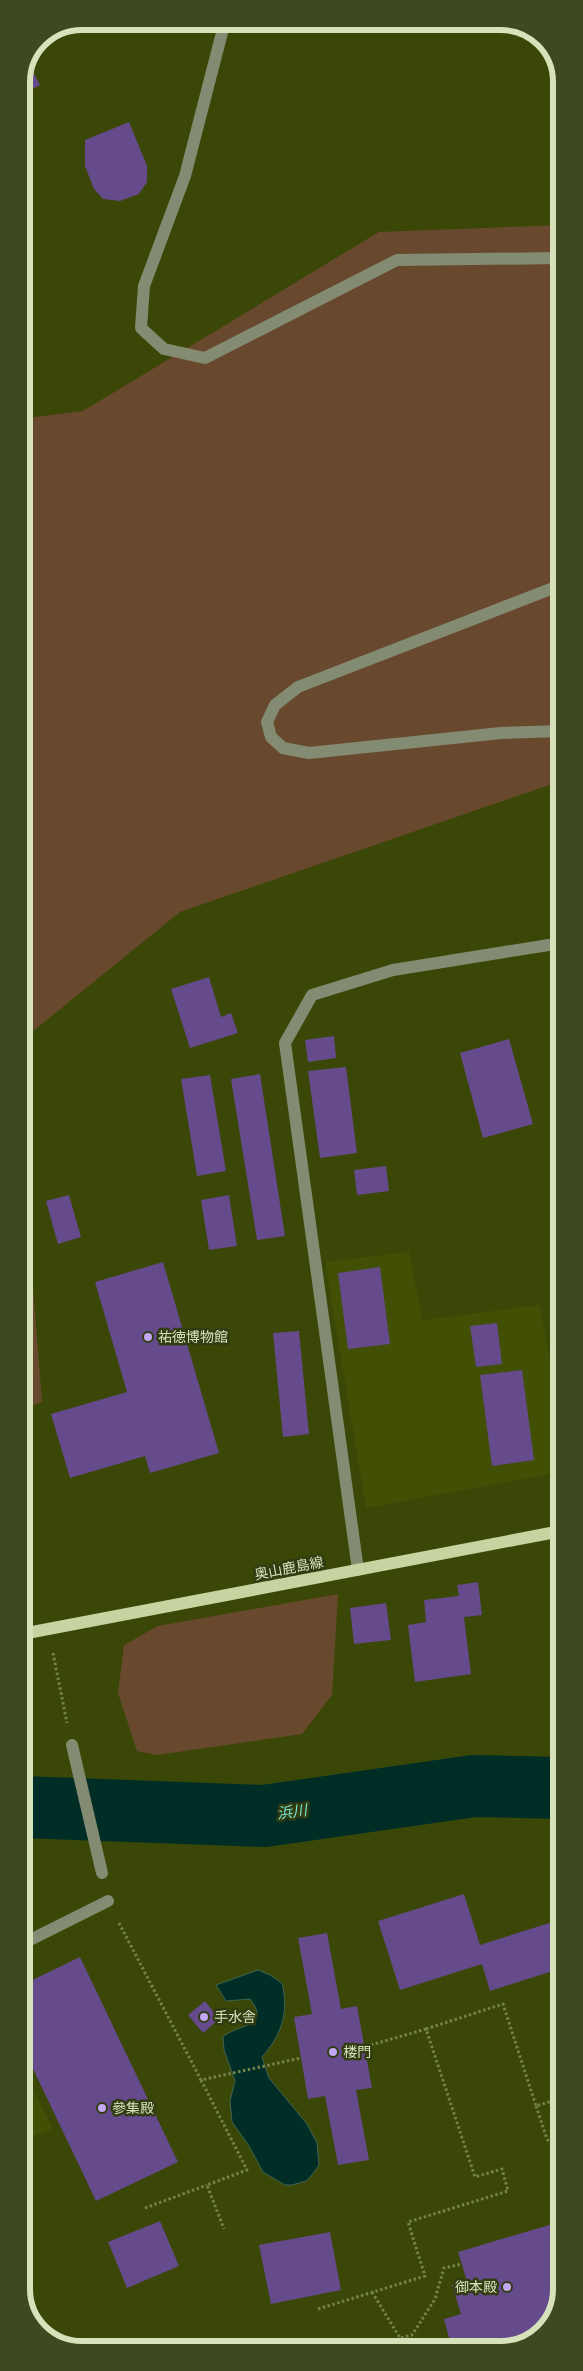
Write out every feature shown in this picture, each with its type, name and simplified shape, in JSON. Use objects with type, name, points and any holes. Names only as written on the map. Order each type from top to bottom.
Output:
[{"type":"main road","name":"奥山鹿島線","points":[[30,1633],[553,1533]]},
{"type":"street","points":[[223,30],[185,176],[144,286],[141,328],[164,348],[206,358],[397,260],[553,258]]},
{"type":"street","points":[[553,588],[298,687],[275,705],[267,722],[271,737],[283,748],[308,753],[501,733],[553,731]]},
{"type":"street","points":[[358,1570],[285,1043],[312,995],[393,970],[553,944]]},
{"type":"street","points":[[72,1745],[102,1873]]},
{"type":"street","points":[[30,1940],[108,1901]]},
{"type":"path","points":[[48,1631],[72,1745]]},
{"type":"path","points":[[108,1901],[247,2170],[145,2208]]},
{"type":"path","points":[[364,2047],[503,2004],[536,2106],[548,2139],[553,2145]]},
{"type":"path","points":[[318,2309],[425,2276],[408,2222],[508,2191],[502,2169],[475,2177],[426,2029]]},
{"type":"path","points":[[201,2080],[301,2058]]},
{"type":"path","points":[[536,2106],[553,2101]]},
{"type":"path","points":[[207,2185],[224,2229]]},
{"type":"path","points":[[394,2341],[412,2335],[435,2299],[444,2268],[462,2264]]},
{"type":"path","points":[[372,2292],[400,2338]]},
{"type":"shaded area","points":[[553,225],[553,784],[180,912],[30,1034],[30,418],[83,411],[379,232]]},
{"type":"shaded area","points":[[30,1250],[42,1402],[30,1406]]},
{"type":"shaded area","points":[[409,1252],[423,1320],[540,1305],[553,1377],[553,1473],[366,1508],[325,1262]]},
{"type":"shaded area","points":[[338,1594],[332,1695],[302,1734],[157,1755],[137,1751],[118,1693],[124,1645],[158,1626]]},
{"type":"shaded area","points":[[30,2084],[53,2129],[30,2137]]},
{"type":"water","points":[[258,1970],[282,1983],[284,1994],[285,2004],[282,2023],[275,2040],[262,2057],[269,2078],[307,2124],[317,2143],[319,2165],[306,2181],[292,2185],[285,2185],[263,2172],[249,2146],[232,2122],[230,2101],[235,2081],[224,2050],[223,2037],[250,2024],[257,2015],[256,2008],[250,1999],[226,2001],[216,1985]]},
{"type":"building","points":[[32,69],[40,85],[30,90]]},
{"type":"building","points":[[129,122],[147,166],[147,182],[139,194],[120,201],[103,199],[94,189],[85,166],[85,140]]},
{"type":"building","points":[[209,977],[221,1017],[231,1013],[238,1033],[190,1048],[171,989]]},
{"type":"building","points":[[334,1036],[336,1058],[308,1062],[305,1040]]},
{"type":"building","points":[[509,1039],[533,1124],[483,1138],[460,1053]]},
{"type":"building","points":[[346,1067],[357,1153],[320,1158],[308,1071]]},
{"type":"building","points":[[260,1074],[285,1236],[257,1240],[231,1079]]},
{"type":"building","points":[[210,1075],[226,1171],[197,1176],[181,1079]]},
{"type":"building","points":[[386,1166],[389,1191],[357,1195],[354,1170]]},
{"type":"building","points":[[69,1195],[81,1237],[58,1244],[46,1201]]},
{"type":"building","points":[[229,1195],[237,1246],[209,1250],[201,1200]]},
{"type":"building","name":"祐徳博物館","points":[[163,1262],[219,1453],[150,1473],[145,1456],[70,1478],[51,1414],[127,1392],[95,1282]]},
{"type":"building","points":[[380,1267],[390,1344],[348,1349],[338,1273]]},
{"type":"building","points":[[497,1323],[502,1364],[476,1367],[470,1326]]},
{"type":"building","points":[[299,1331],[309,1434],[283,1437],[273,1333]]},
{"type":"building","points":[[522,1370],[534,1460],[492,1466],[480,1375]]},
{"type":"building","points":[[478,1582],[482,1615],[464,1617],[471,1674],[415,1682],[408,1625],[426,1622],[424,1600],[459,1596],[457,1585]]},
{"type":"building","points":[[386,1603],[391,1640],[354,1644],[350,1608]]},
{"type":"building","points":[[464,1894],[480,1945],[553,1922],[553,1971],[490,1991],[482,1964],[400,1990],[378,1921]]},
{"type":"building","points":[[327,1933],[341,2009],[357,2006],[372,2088],[356,2090],[369,2160],[338,2165],[325,2096],[308,2099],[294,2017],[312,2014],[298,1938]]},
{"type":"building","name":"參集殿","points":[[80,1957],[178,2162],[96,2201],[30,2062],[30,1981]]},
{"type":"building","name":"手水舎","points":[[205,2001],[219,2019],[203,2033],[188,2015]]},
{"type":"building","points":[[160,2221],[179,2266],[127,2288],[108,2242]]},
{"type":"building","name":"御本殿","points":[[553,2224],[553,2296],[542,2321],[527,2334],[511,2340],[450,2341],[444,2319],[461,2314],[452,2285],[467,2281],[458,2252]]},
{"type":"building","points":[[330,2232],[341,2290],[271,2304],[259,2245]]},
{"type":"waterway","name":"浜川","points":[[30,1807],[264,1816],[474,1786],[553,1788]]},
{"type":"place","name":"祐徳博物館","points":[[148,1337]]},
{"type":"place","name":"手水舎","points":[[204,2017]]},
{"type":"place","name":"楼門","points":[[333,2052]]},
{"type":"place","name":"參集殿","points":[[102,2108]]},
{"type":"place","name":"御本殿","points":[[507,2287]]}]
